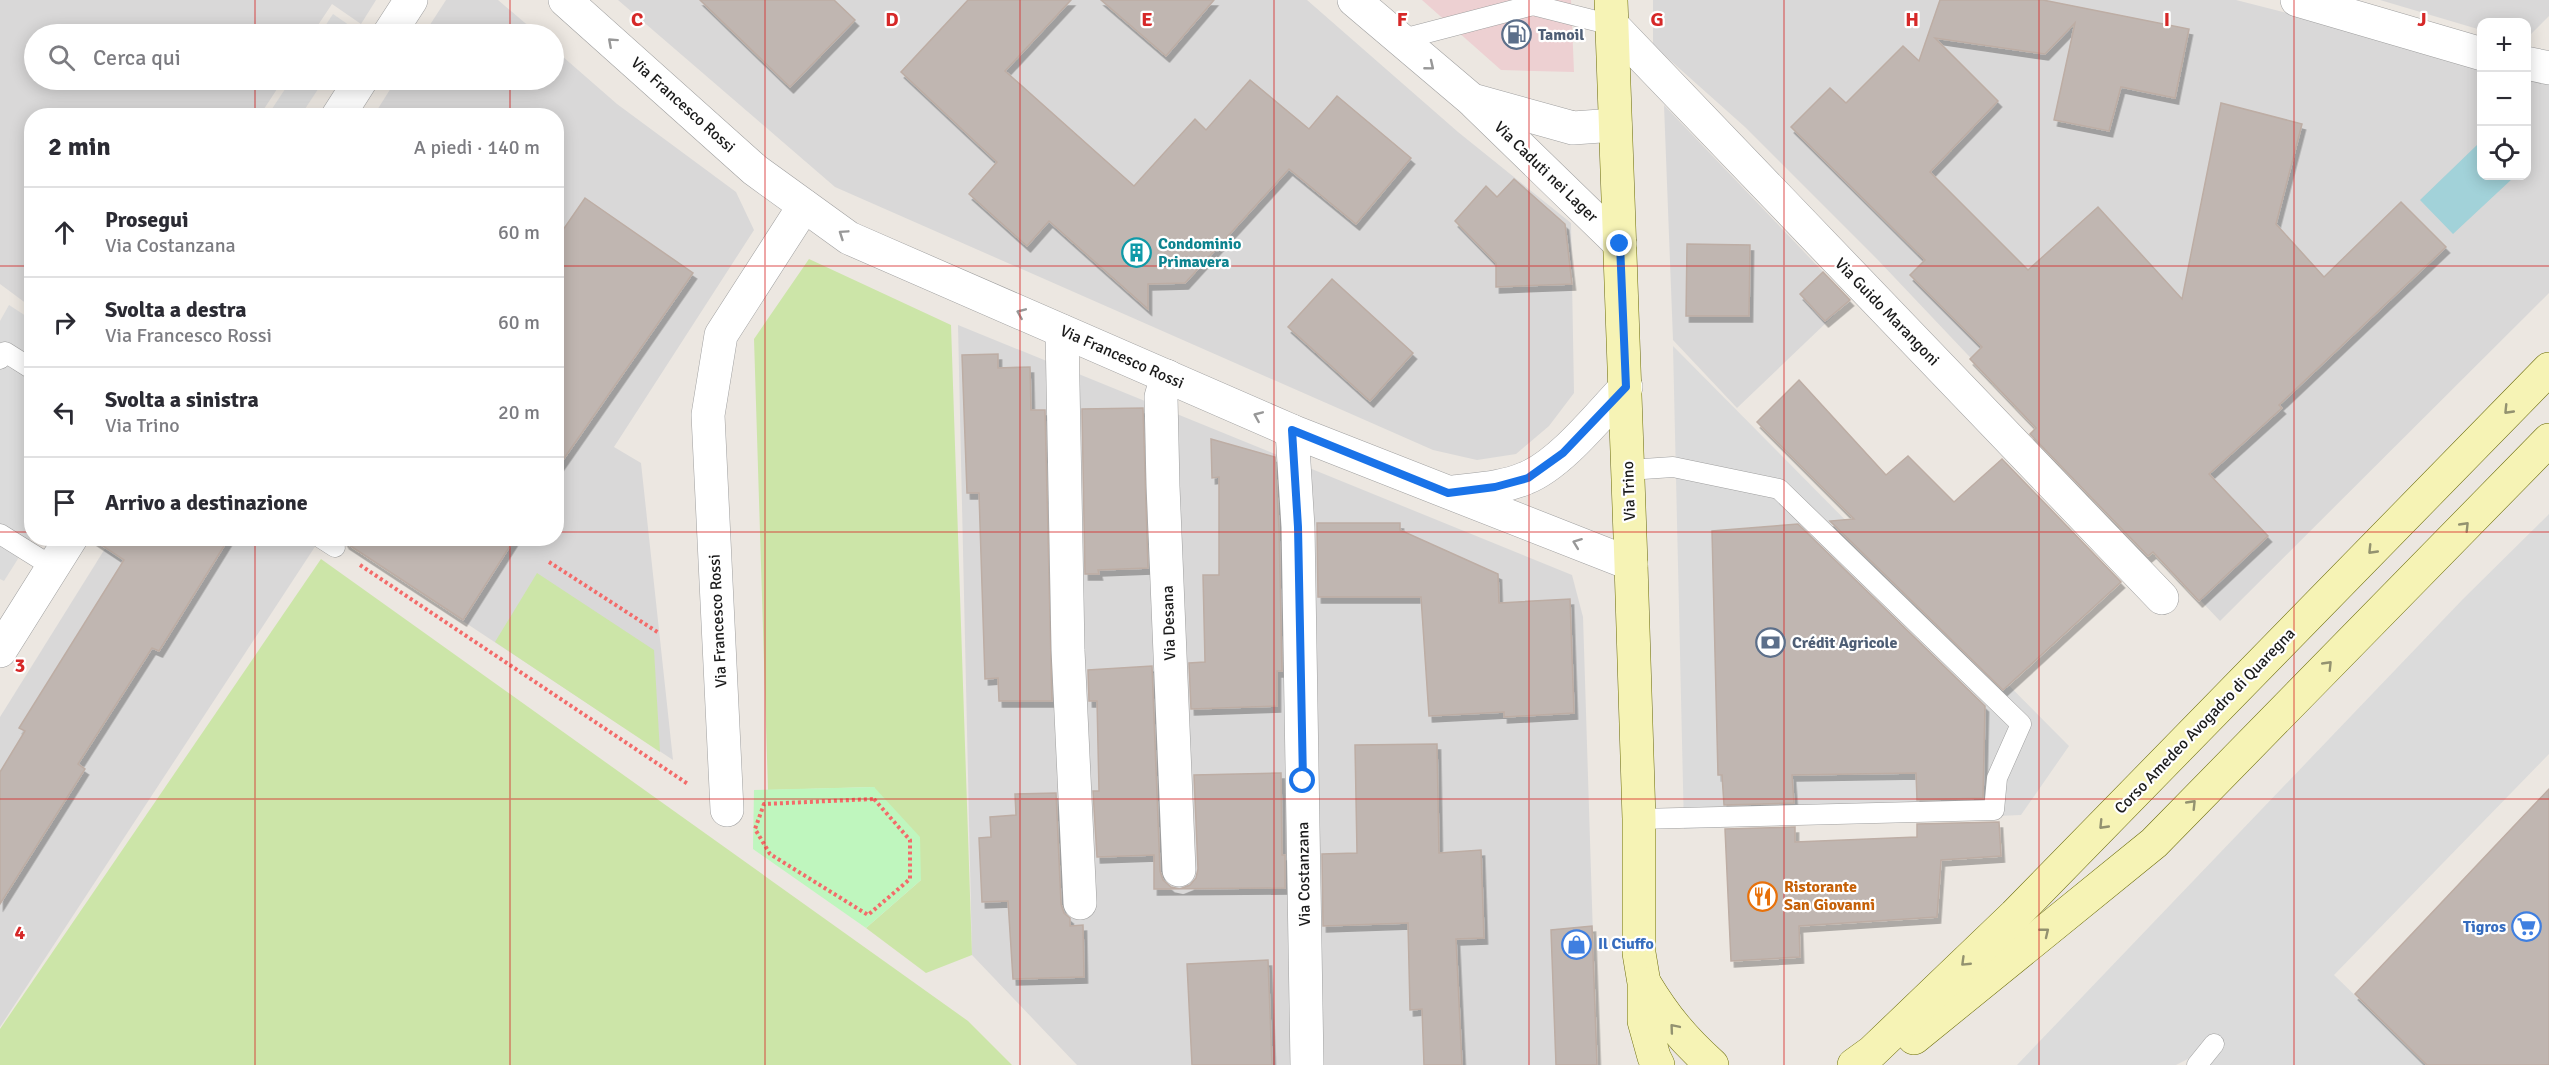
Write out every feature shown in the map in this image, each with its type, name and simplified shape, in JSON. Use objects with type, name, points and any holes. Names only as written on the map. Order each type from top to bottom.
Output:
[{"type":"main road","name":"Via Trino","points":[[1611,13],[1626,387],[1639,819],[1639,953],[1644,983],[1644,1021],[1658,1065]]},
{"type":"main road","name":"Corso Amedeo Avogadro di Quaregna","points":[[1854,1065],[1872,1052],[2015,915],[2549,369]]},
{"type":"main road","points":[[1888,1065],[1909,1042],[2154,843],[2549,440]]},
{"type":"main road","name":"Via Trino","points":[[1644,983],[1665,1017],[1685,1041],[1712,1065]]},
{"type":"street","points":[[395,24],[411,0]]},
{"type":"street","name":"Via Francesco Rossi","points":[[565,0],[755,170],[849,238],[1292,430],[1631,564]]},
{"type":"street","name":"Via Caduti nei Lager","points":[[1354,0],[1398,40],[1472,100],[1620,244]]},
{"type":"street","points":[[2297,0],[2477,53]]},
{"type":"street","name":"Via Guido Marangoni","points":[[1611,13],[2162,598]]},
{"type":"street","points":[[2531,64],[2549,68]]},
{"type":"street","points":[[343,108],[355,90]]},
{"type":"street","name":"Via Caduti nei Lager","points":[[1472,100],[1573,128],[1615,125]]},
{"type":"street","name":"Via Francesco Rossi","points":[[728,810],[708,415],[721,335],[804,206]]},
{"type":"street","points":[[1062,331],[1068,650],[1080,903]]},
{"type":"street","name":"Via Desana","points":[[1167,376],[1161,397],[1162,453],[1179,870]]},
{"type":"street","name":"Via Francesco Rossi","points":[[1448,493],[1495,487],[1528,478],[1563,453],[1626,387]]},
{"type":"street","name":"Via Costanzana","points":[[1292,430],[1298,538],[1307,1065]]},
{"type":"street","points":[[0,651],[66,546]]},
{"type":"lane","points":[[1398,40],[1532,3],[1611,13]]},
{"type":"lane","points":[[0,359],[5,352],[24,364]]},
{"type":"lane","points":[[1628,470],[1673,467],[1779,489],[2021,724],[1997,778],[1994,810],[1639,819]]},
{"type":"lane","points":[[0,534],[53,567]]},
{"type":"lane","points":[[2197,1065],[2214,1044]]},
{"type":"path","points":[[332,546],[728,810],[755,829],[770,854],[868,915],[910,879],[910,840],[874,799],[764,804],[755,829]]},
{"type":"path","points":[[549,562],[659,633]]},
{"type":"shaded area","points":[[0,0],[376,0],[361,24],[332,4],[319,24],[24,24],[24,90],[276,90],[265,108],[24,108],[24,302],[0,284]]},
{"type":"shaded area","points":[[446,0],[498,0],[526,24],[430,24]]},
{"type":"shaded area","points":[[618,0],[1307,0],[1458,132],[1571,223],[1574,393],[1549,426],[1516,454],[1477,460],[1433,450],[835,187]]},
{"type":"shaded area","name":"Tamoil","points":[[1422,0],[1571,0],[1574,72],[1501,70]]},
{"type":"shaded area","points":[[1653,0],[2236,0],[2477,62],[2477,180],[2531,180],[2531,76],[2549,81],[2549,293],[2220,621],[1877,259],[1745,127],[1653,45]]},
{"type":"shaded area","points":[[2380,0],[2549,0],[2549,16],[2531,34],[2531,18],[2477,18],[2477,29]]},
{"type":"shaded area","points":[[333,14],[347,24],[326,24]]},
{"type":"shaded area","points":[[564,58],[617,104],[736,192],[754,230],[614,447],[641,463],[673,760],[350,546],[564,546],[564,108],[378,108],[390,90],[564,90]]},
{"type":"shaded area","points":[[284,90],[317,90],[306,108],[273,108]]},
{"type":"shaded area","points":[[1664,105],[1850,300],[1737,408],[1673,340]]},
{"type":"shaded area","points":[[9,305],[24,315],[24,546],[26,546],[4,581],[0,579],[0,321]]},
{"type":"shaded area","points":[[958,325],[1572,575],[1583,617],[1597,1065],[1077,1065],[972,955]]},
{"type":"shaded area","points":[[1673,346],[2069,746],[2021,815],[1684,829]],"holes":[[[1779,525],[1983,711],[1984,772],[1719,775],[1712,531]]]},
{"type":"shaded area","points":[[2549,514],[2549,754],[2334,975],[2427,1065],[2197,1065],[2190,1058],[2176,1065],[2017,1065],[2463,599]]},
{"type":"shaded area","points":[[107,546],[315,546],[0,1027],[0,717]]},
{"type":"green space","points":[[809,259],[951,325],[972,955],[926,973],[866,928],[921,880],[874,787],[768,790],[754,339]]},
{"type":"green space","points":[[321,559],[968,1021],[1012,1065],[0,1065],[0,1029]]},
{"type":"green space","points":[[537,573],[654,650],[660,752],[495,642]]},
{"type":"green space","points":[[874,787],[920,837],[921,880],[866,928],[753,849],[754,790]]},
{"type":"water","points":[[2477,145],[2477,180],[2511,180],[2453,234],[2420,200]]},
{"type":"building","points":[[700,0],[834,0],[855,20],[790,87]]},
{"type":"building","points":[[968,0],[1071,0],[1005,71],[1134,186],[1195,119],[1206,130],[1250,80],[1309,129],[1337,96],[1411,158],[1356,224],[1289,169],[1185,283],[1148,284],[1148,309],[1049,221],[1027,246],[969,194],[997,162],[901,72]]},
{"type":"building","points":[[1101,0],[1214,0],[1166,56]]},
{"type":"building","points":[[1940,0],[2043,0],[2189,29],[2175,98],[2121,87],[2109,131],[2054,120],[2075,23],[2045,54],[1935,38],[1998,101],[1930,172],[2028,270],[2098,207],[2182,299],[2221,103],[2302,124],[2276,224],[2324,277],[2401,202],[2446,247],[2279,405],[2282,408],[2209,474],[2268,536],[2199,601],[2153,552],[2148,556],[2030,434],[2036,428],[1970,359],[1982,347],[1910,275],[1925,260],[1791,127],[1830,88],[1846,103],[1903,46],[1919,61]]},
{"type":"building","points":[[1514,179],[1565,224],[1572,284],[1496,287],[1496,263],[1455,221],[1486,186],[1497,197]]},
{"type":"building","points":[[585,198],[693,273],[564,458],[564,228]]},
{"type":"building","points":[[1687,244],[1750,245],[1749,316],[1686,316]]},
{"type":"building","points":[[1823,272],[1850,300],[1825,321],[1800,294]]},
{"type":"building","points":[[1332,279],[1413,353],[1370,401],[1288,327]]},
{"type":"building","points":[[998,354],[998,368],[1030,367],[1031,410],[1045,410],[1052,701],[999,701],[998,678],[985,679],[979,493],[967,493],[962,355]]},
{"type":"building","points":[[1799,380],[1886,475],[1908,456],[1954,502],[2002,459],[2121,582],[2003,690],[1830,521],[1854,519],[1757,422]]},
{"type":"building","points":[[1143,408],[1148,568],[1098,570],[1099,574],[1085,574],[1082,409]]},
{"type":"building","points":[[1211,439],[1275,457],[1282,671],[1277,671],[1277,706],[1191,709],[1189,663],[1205,662],[1203,575],[1219,575],[1219,477],[1212,478]]},
{"type":"building","points":[[1317,523],[1400,523],[1400,530],[1498,574],[1499,603],[1570,599],[1574,713],[1504,717],[1504,712],[1429,716],[1421,597],[1318,597]]},
{"type":"building","points":[[1798,524],[1985,706],[1983,798],[1917,800],[1916,773],[1792,775],[1794,803],[1724,805],[1722,775],[1718,775],[1712,531]]},
{"type":"building","points":[[103,546],[224,546],[159,651],[152,648],[78,764],[85,769],[0,904],[0,772],[25,731],[19,728],[124,560]]},
{"type":"building","points":[[351,546],[510,546],[463,620]]},
{"type":"building","points":[[1152,666],[1160,871],[1163,880],[1171,887],[1179,889],[1154,889],[1154,855],[1097,857],[1093,791],[1099,791],[1097,701],[1089,701],[1088,670]]},
{"type":"building","points":[[1437,744],[1439,853],[1481,850],[1484,938],[1456,939],[1462,1065],[1424,1065],[1422,1009],[1410,1010],[1408,923],[1323,926],[1322,854],[1357,853],[1355,745]]},
{"type":"building","points":[[1281,773],[1282,855],[1285,855],[1285,888],[1181,889],[1190,885],[1196,878],[1198,869],[1194,775]]},
{"type":"building","points":[[2549,789],[2549,1065],[2427,1065],[2355,994]]},
{"type":"building","points":[[1056,793],[1061,904],[1064,913],[1070,918],[1070,926],[1083,925],[1084,977],[1013,979],[1008,901],[982,902],[979,838],[991,837],[990,817],[1016,815],[1015,794]]},
{"type":"building","points":[[1999,822],[2001,856],[1941,860],[1937,917],[1799,926],[1800,957],[1731,961],[1725,829],[1795,827],[1795,842],[1917,837],[1917,824]]},
{"type":"building","points":[[1592,926],[1597,1065],[1556,1065],[1551,930]]},
{"type":"building","points":[[1268,960],[1272,1065],[1192,1065],[1187,964]]},
{"type":"place","name":"Tamoil","points":[[1517,35]]},
{"type":"place","name":"Condominio Primavera","points":[[1137,253]]},
{"type":"place","name":"Crédit Agricole","points":[[1771,643]]},
{"type":"place","name":"Ristorante San Giovanni","points":[[1763,896]]},
{"type":"place","name":"Tigros","points":[[2527,927]]},
{"type":"place","name":"Il Ciuffo","points":[[1577,944]]},
{"type":"route","points":[[1303,781],[1298,527],[1292,430],[1448,493],[1495,487],[1528,478],[1563,453],[1626,387],[1620,244]]}]
